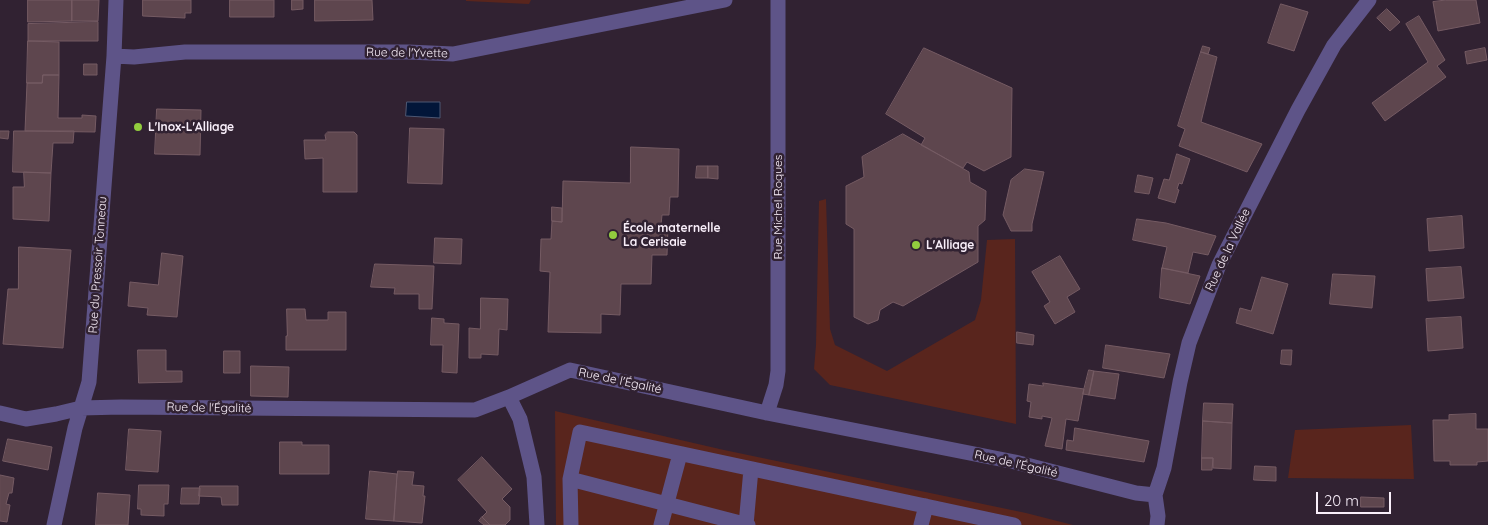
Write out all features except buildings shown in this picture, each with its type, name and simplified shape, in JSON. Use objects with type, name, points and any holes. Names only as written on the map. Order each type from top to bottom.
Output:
[{"type":"street","name":"Rue du Pressoir Tonneau","points":[[54,525],[75,428],[89,382],[114,56],[116,0]]},
{"type":"street","name":"Rue de l'Yvette","points":[[114,56],[134,57],[185,52],[408,52],[453,54],[725,0]]},
{"type":"street","name":"Rue Michel Roques","points":[[767,413],[778,372],[778,0]]},
{"type":"street","name":"Rue de la Vallée","points":[[1158,525],[1155,495],[1164,468],[1188,343],[1219,265],[1298,110],[1334,45],[1369,0]]},
{"type":"street","name":"Rue de l'Égalité","points":[[0,413],[26,419],[81,408],[121,407],[475,410],[570,370],[767,413],[1015,462],[1136,493],[1155,495]]},
{"type":"street","points":[[509,397],[520,419],[534,477],[537,525]]},
{"type":"street","points":[[571,525],[570,479],[580,432],[1014,525]]},
{"type":"street","points":[[661,525],[680,454]]},
{"type":"street","points":[[570,479],[747,525],[750,469]]},
{"type":"street","points":[[921,525],[926,506]]},
{"type":"shaded area","points":[[466,0],[531,0],[529,4]]},
{"type":"shaded area","points":[[826,199],[830,329],[835,345],[887,371],[975,320],[981,300],[987,240],[1015,239],[1016,424],[830,385],[814,369],[819,201]]},
{"type":"shaded area","points":[[555,411],[724,450],[1026,513],[1073,525],[556,525]]},
{"type":"shaded area","points":[[1411,425],[1414,479],[1288,478],[1295,430]]},
{"type":"water","points":[[407,102],[440,102],[440,118],[406,116]]},
{"type":"place","name":"L'Inox-L'Alliage","points":[[138,127]]},
{"type":"place","name":"École maternelle La Cerisaie","points":[[613,235]]},
{"type":"place","name":"L'Alliage","points":[[916,245]]}]
